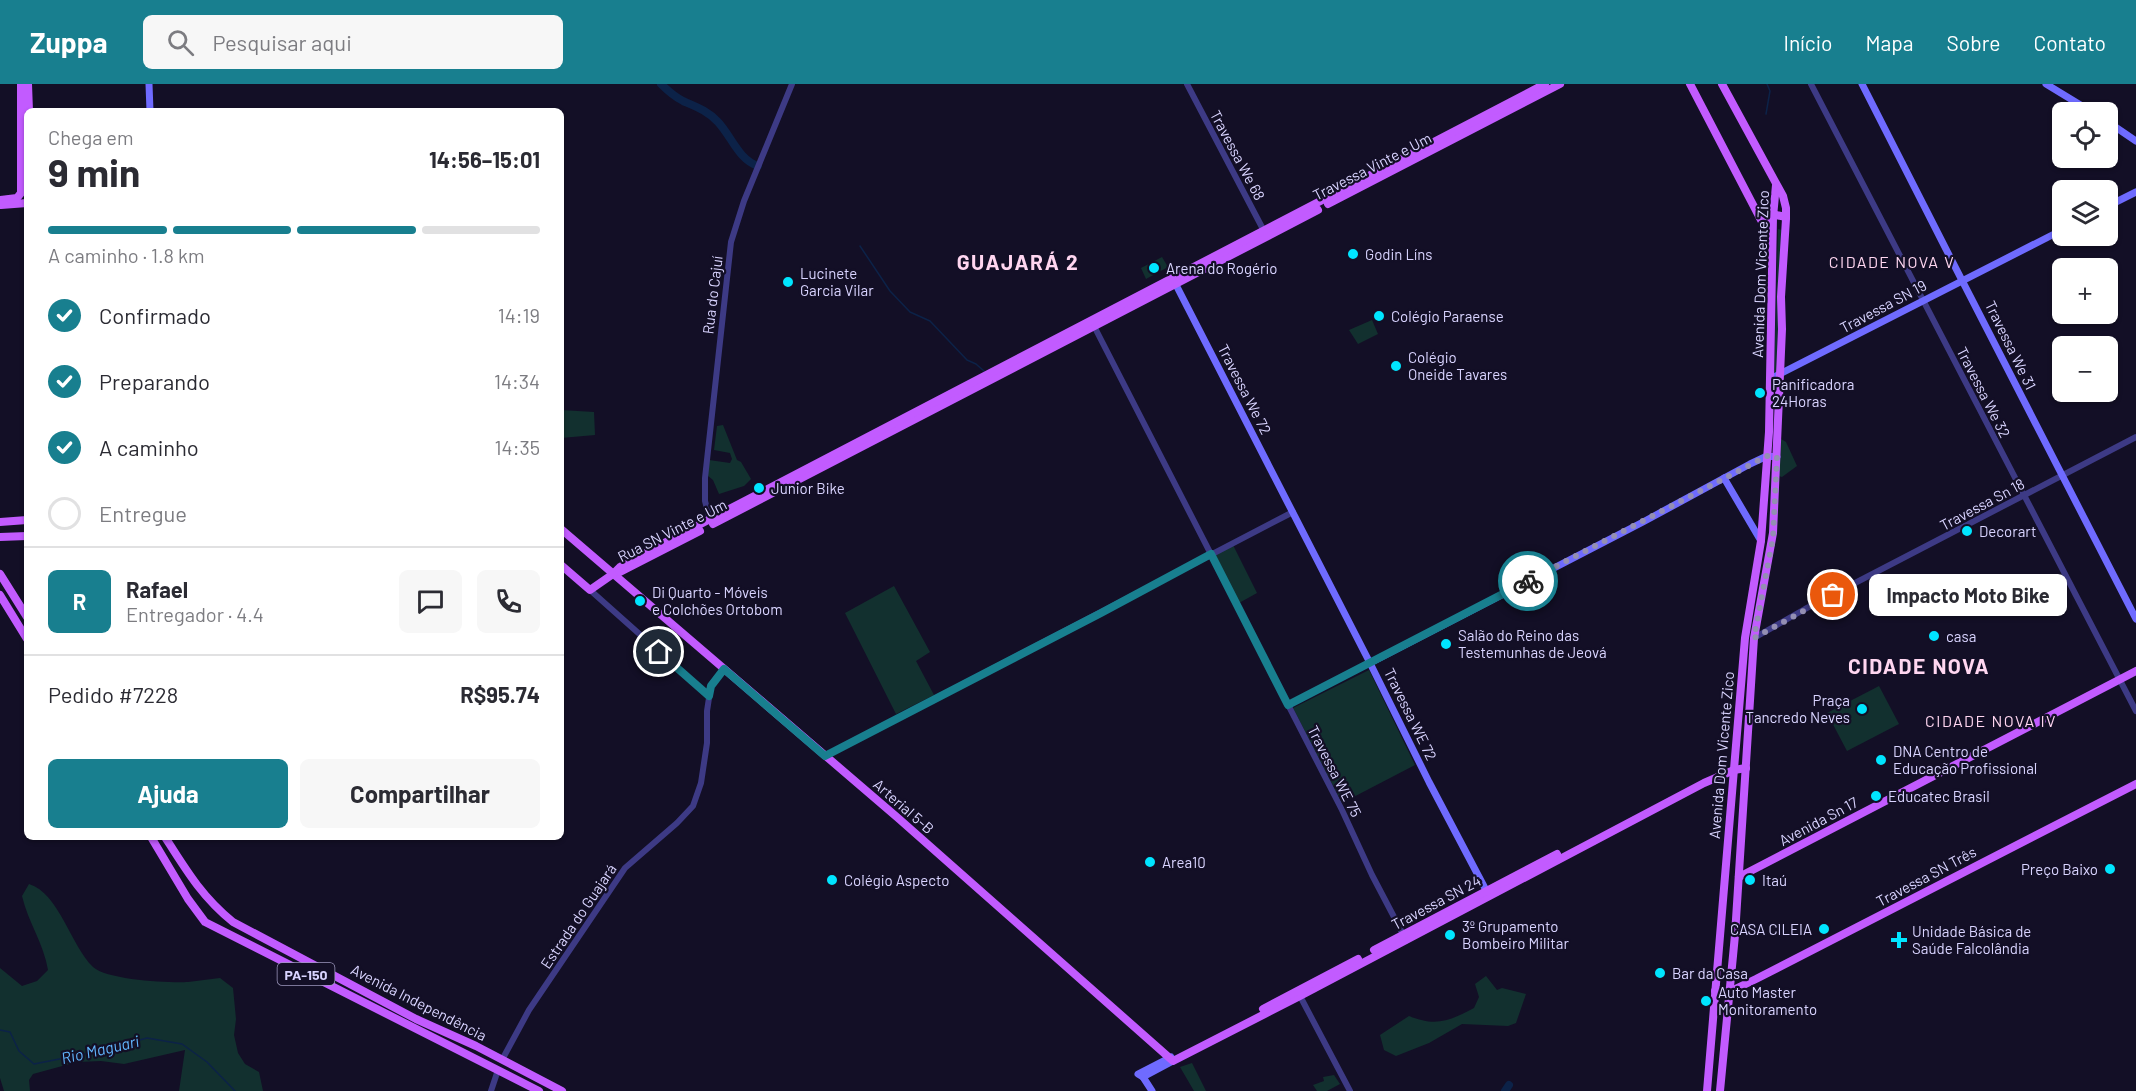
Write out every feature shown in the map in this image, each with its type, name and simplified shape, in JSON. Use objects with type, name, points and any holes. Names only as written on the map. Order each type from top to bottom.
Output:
[{"type":"main road","points":[[0,200],[17,198],[21,193],[21,84]]},
{"type":"main road","points":[[28,84],[29,108]]},
{"type":"main road","points":[[149,84],[150,108]]},
{"type":"main road","name":"Travessa Vinte e Um","points":[[1279,227],[1545,84]]},
{"type":"main road","name":"Travessa Vinte e Um","points":[[1193,271],[1560,84]]},
{"type":"main road","points":[[1690,84],[1762,222],[1779,214],[1786,217]]},
{"type":"main road","points":[[1722,84],[1777,183]]},
{"type":"main road","name":"Travessa We 31","points":[[1862,84],[2136,619]]},
{"type":"main road","points":[[2046,84],[2076,102]]},
{"type":"main road","points":[[2118,129],[2136,141]]},
{"type":"main road","name":"Avenida Dom Vicente Zico","points":[[1720,1091],[1739,877],[1754,638],[1773,538],[1786,217],[1785,199],[1777,183]]},
{"type":"main road","name":"Avenida Dom Vicente Zico","points":[[1717,991],[1722,950],[1719,941],[1745,638],[1761,541],[1770,379],[1773,217],[1777,183]]},
{"type":"main road","points":[[2118,201],[2136,192]]},
{"type":"main road","points":[[0,205],[24,203]]},
{"type":"main road","name":"Travessa SN 19","points":[[1781,375],[2052,235]]},
{"type":"main road","name":"Rua SN Vinte e Um","points":[[942,402],[1094,326],[1193,271]]},
{"type":"main road","name":"Rua SN Vinte e Um","points":[[674,541],[1175,281]]},
{"type":"main road","name":"Travessa We 72","points":[[1175,281],[1293,512]]},
{"type":"main road","points":[[1770,379],[1781,375]]},
{"type":"main road","points":[[1370,663],[1767,456],[1777,457]]},
{"type":"main road","points":[[1724,478],[1761,541]]},
{"type":"main road","name":"Rua SN Vinte e Um","points":[[590,590],[613,574],[623,571],[710,520],[781,485]]},
{"type":"main road","name":"Travessa WE 72","points":[[1293,512],[1488,894]]},
{"type":"main road","points":[[0,522],[24,520]]},
{"type":"main road","name":"Arterial 5-B","points":[[564,532],[1172,1059]]},
{"type":"main road","points":[[0,537],[24,536]]},
{"type":"main road","points":[[564,568],[590,590]]},
{"type":"main road","points":[[0,574],[24,612]]},
{"type":"main road","points":[[0,595],[24,634]]},
{"type":"main road","name":"Avenida Sn 17","points":[[1739,877],[2136,671]]},
{"type":"main road","name":"Travessa SN 24","points":[[1152,1091],[1141,1076],[1734,766],[1746,757]]},
{"type":"main road","name":"Travessa SN 24","points":[[1734,766],[1746,768]]},
{"type":"main road","name":"Travessa SN Três","points":[[1729,992],[2136,784]]},
{"type":"main road","points":[[1731,793],[1737,789],[1744,796]]},
{"type":"main road","name":"Avenida Independência","points":[[153,840],[188,899],[205,922],[539,1091]]},
{"type":"main road","name":"Avenida Independência","points":[[167,840],[210,903],[233,922],[386,1003],[562,1091]]},
{"type":"main road","points":[[174,874],[184,868]]},
{"type":"main road","name":"Travessa SN 24","points":[[1172,1059],[1300,996],[1405,937]]},
{"type":"main road","points":[[1707,1091],[1717,991],[1729,992]]},
{"type":"main road","points":[[382,1012],[381,1005],[386,1003]]},
{"type":"street","name":"Rua do Cajuí","points":[[710,520],[705,501],[705,478],[731,242],[758,166],[792,84]]},
{"type":"street","name":"Travessa We 68","points":[[1187,84],[1265,234]]},
{"type":"street","name":"Travessa We 32","points":[[1811,84],[2136,711]]},
{"type":"street","name":"Travessa WE 75","points":[[1094,326],[1405,937]]},
{"type":"street","points":[[2063,476],[2136,437]]},
{"type":"street","name":"Travessa Sn 18","points":[[1754,638],[2063,476]]},
{"type":"street","points":[[825,756],[1293,512]]},
{"type":"street","points":[[590,590],[709,696]]},
{"type":"street","points":[[1288,705],[1370,663]]},
{"type":"street","points":[[709,696],[711,686],[724,669]]},
{"type":"street","name":"Estrada do Guajará","points":[[502,1060],[529,1010],[625,868],[693,806],[701,783],[707,743],[709,696]]},
{"type":"street","points":[[1300,996],[1350,1091]]},
{"type":"street","points":[[491,1091],[498,1070]]},
{"type":"green space","points":[[1778,229],[1782,230],[1776,374],[1774,374]]},
{"type":"green space","name":"Arena do Rogério","points":[[1162,257],[1168,267],[1146,279],[1141,268]]},
{"type":"green space","points":[[1372,320],[1378,334],[1358,344],[1349,330]]},
{"type":"green space","points":[[564,410],[594,412],[595,435],[564,438]]},
{"type":"green space","points":[[723,425],[737,460],[741,462],[751,479],[744,486],[719,494],[713,480],[707,475],[709,460],[730,463],[732,459],[730,453],[714,450],[717,426]]},
{"type":"green space","points":[[1781,439],[1786,442],[1797,466],[1782,477],[1779,476],[1778,466]]},
{"type":"green space","points":[[1233,545],[1257,593],[1239,603],[1214,555]]},
{"type":"green space","points":[[894,586],[930,652],[916,661],[934,695],[896,714],[845,613]]},
{"type":"green space","points":[[1369,670],[1415,765],[1342,803],[1293,708]]},
{"type":"green space","points":[[1879,686],[1899,724],[1847,751],[1827,713]]},
{"type":"green space","points":[[29,884],[49,898],[85,958],[100,971],[124,978],[167,982],[220,978],[233,988],[236,1019],[234,1035],[238,1053],[245,1064],[259,1072],[263,1091],[179,1091],[185,1050],[124,1064],[101,1061],[77,1062],[33,1074],[29,1080],[30,1091],[4,1091],[0,1078],[0,968],[22,986],[37,981],[48,970],[22,896]]},
{"type":"green space","points":[[1486,976],[1497,990],[1502,988],[1526,994],[1516,1023],[1508,1026],[1462,1024],[1429,1043],[1396,1056],[1384,1050],[1380,1035],[1409,1016],[1435,1022],[1474,1008],[1479,997],[1475,984]]},
{"type":"green space","points":[[1192,1063],[1206,1091],[1194,1091],[1180,1067]]},
{"type":"green space","points":[[1334,1075],[1340,1084],[1327,1091],[1317,1091],[1313,1085],[1324,1081],[1323,1077]]},
{"type":"waterway","name":"Rio Maguari","points":[[661,84],[677,98],[714,118],[740,153],[758,166]]},
{"type":"waterway","points":[[1766,114],[1770,91],[1767,84]]},
{"type":"waterway","points":[[860,246],[890,291],[910,312],[930,321],[967,360],[984,371]]},
{"type":"waterway","name":"Rio Maguari","points":[[0,1030],[10,1032],[19,1051],[34,1064],[100,1051],[147,1038],[182,1044],[207,1062],[235,1091]]},
{"type":"waterway","name":"Rio Maguari","points":[[1505,1091],[1509,1085]]},
{"type":"way so far","points":[[1528,581],[1767,456],[1777,457],[1773,533],[1754,638],[1833,595]]},
{"type":"place","name":"Godin Líns","points":[[1353,254]]},
{"type":"place","name":"Arena do Rogério","points":[[1154,268]]},
{"type":"place","name":"Lucinete Garcia Vilar","points":[[788,282]]},
{"type":"place","name":"Colégio Paraense","points":[[1379,316]]},
{"type":"place","name":"Colégio Oneide Tavares","points":[[1396,366]]},
{"type":"place","name":"Panificadora 24Horas","points":[[1760,393]]},
{"type":"place","name":"Junior Bike","points":[[759,488]]},
{"type":"place","name":"Decorart","points":[[1967,531]]},
{"type":"place","name":"Impacto Moto Bike","points":[[1833,595]]},
{"type":"place","name":"Di Quarto - Móveis e Colchões Ortobom","points":[[640,601]]},
{"type":"place","name":"casa","points":[[1934,636]]},
{"type":"place","name":"Salão do Reino das Testemunhas de Jeová","points":[[1446,644]]},
{"type":"place","name":"Praça Tancredo Neves","points":[[1862,709]]},
{"type":"place","name":"DNA Centro de Educação Profissional","points":[[1881,760]]},
{"type":"place","name":"Educatec Brasil","points":[[1876,796]]},
{"type":"place","name":"Area10","points":[[1150,862]]},
{"type":"place","name":"Preço Baixo","points":[[2110,869]]},
{"type":"place","name":"Colégio Aspecto","points":[[832,880]]},
{"type":"place","name":"Itaú","points":[[1750,880]]},
{"type":"place","name":"CASA CILEIA","points":[[1824,929]]},
{"type":"place","name":"3º Grupamento Bombeiro Militar","points":[[1450,935]]},
{"type":"place","name":"Unidade Básica de Saúde Falcolândia","points":[[1899,940]]},
{"type":"place","name":"Bar da Casa","points":[[1660,973]]},
{"type":"place","name":"Auto Master Monitoramento","points":[[1706,1001]]},
{"type":"district","name":"GUAJARÁ 2","points":[[1018,261]]},
{"type":"district","name":"CIDADE NOVA V","points":[[1892,261]]},
{"type":"district","name":"CIDADE NOVA","points":[[1919,665]]},
{"type":"district","name":"CIDADE NOVA IV","points":[[1991,720]]},
{"type":"route","points":[[659,652],[709,696],[711,686],[724,669],[825,756],[1211,554],[1288,705],[1528,581]]}]
